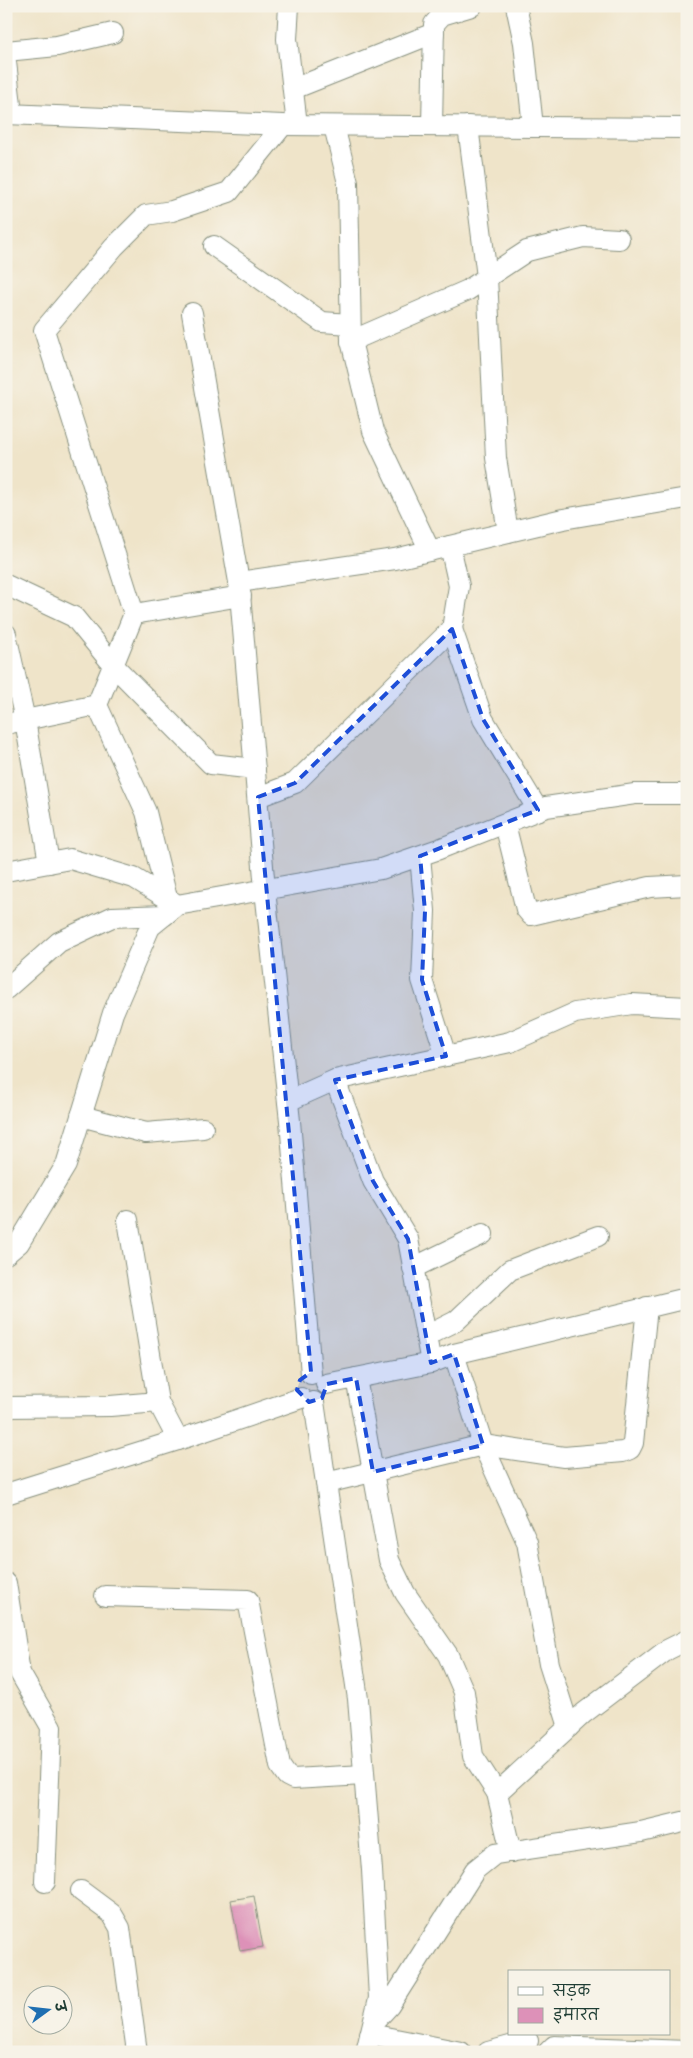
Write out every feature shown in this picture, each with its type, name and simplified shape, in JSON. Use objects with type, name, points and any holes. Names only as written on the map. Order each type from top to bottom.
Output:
[{"type":"street","points":[[170,906],[146,812],[97,705],[134,614],[44,330],[114,247],[146,215],[172,211],[229,192],[290,125],[293,89],[287,39],[289,6]]},
{"type":"street","points":[[432,126],[434,24],[442,15],[472,6]]},
{"type":"street","points":[[516,6],[524,43],[533,127]]},
{"type":"street","points":[[6,50],[57,46],[112,33]]},
{"type":"street","points":[[293,89],[434,33]]},
{"type":"street","points":[[6,62],[9,114],[334,126],[687,128]]},
{"type":"street","points":[[334,126],[348,183],[351,333],[373,431],[430,550]]},
{"type":"street","points":[[468,126],[487,277],[496,458],[508,532]]},
{"type":"street","points":[[214,246],[322,322],[351,333],[468,290],[527,251],[583,237],[619,239]]},
{"type":"street","points":[[192,313],[240,588],[265,890],[318,1379]]},
{"type":"street","points":[[359,435],[394,475]]},
{"type":"street","points":[[134,614],[240,588],[395,559],[564,519],[687,498]]},
{"type":"street","points":[[450,546],[459,586],[452,629],[483,719],[538,810]]},
{"type":"street","points":[[6,585],[74,617],[114,666],[211,764],[255,769]]},
{"type":"street","points":[[258,798],[295,783],[452,629]]},
{"type":"street","points":[[6,634],[16,722],[49,863]]},
{"type":"street","points":[[16,722],[97,705]]},
{"type":"street","points":[[6,989],[59,942],[112,917],[381,870],[546,807],[636,794],[687,794]]},
{"type":"street","points":[[505,824],[526,909],[531,915],[650,887],[687,885]]},
{"type":"street","points":[[420,856],[425,911],[422,980],[446,1056]]},
{"type":"street","points":[[6,870],[70,859],[134,878],[170,906]]},
{"type":"street","points":[[6,1254],[19,1243],[66,1165],[113,1013],[150,927],[170,906]]},
{"type":"street","points":[[288,1102],[335,1080],[510,1042],[575,1013],[632,1004],[687,1007]]},
{"type":"street","points":[[335,1080],[370,1175],[408,1239],[431,1362]]},
{"type":"street","points":[[81,1116],[146,1133],[203,1128]]},
{"type":"street","points":[[128,1220],[158,1402],[178,1440]]},
{"type":"street","points":[[413,1268],[483,1234]]},
{"type":"street","points":[[426,1336],[456,1321],[510,1270],[598,1236]]},
{"type":"street","points":[[369,2036],[379,1998],[372,1870],[358,1699],[326,1483],[308,1400],[298,1385],[303,1377],[318,1379],[356,1378],[431,1362],[454,1354],[687,1298]]},
{"type":"street","points":[[326,1483],[483,1445],[564,1457],[623,1452],[630,1449],[633,1443],[646,1307]]},
{"type":"street","points":[[454,1354],[483,1445],[526,1542],[549,1664],[569,1728]]},
{"type":"street","points":[[356,1378],[388,1560],[405,1593],[448,1656],[464,1692],[473,1756],[497,1793],[511,1852]]},
{"type":"street","points":[[6,1494],[308,1400]]},
{"type":"street","points":[[6,1407],[110,1406],[158,1402]]},
{"type":"street","points":[[6,1583],[13,1675],[50,1726],[45,1882]]},
{"type":"street","points":[[105,1596],[248,1600],[280,1766],[287,1776],[294,1779],[364,1775]]},
{"type":"street","points":[[497,1793],[569,1728],[667,1650],[687,1640]]},
{"type":"street","points":[[369,2036],[475,1870],[496,1854],[641,1832],[687,1821]]},
{"type":"street","points":[[82,1891],[112,1914],[120,1928],[137,2052]]},
{"type":"street","points":[[369,2036],[461,2052]]},
{"type":"street","points":[[488,2052],[528,2041]]},
{"type":"street","points":[[548,2052],[554,2046],[687,2051]]},
{"type":"highlighted area","points":[[452,629],[483,719],[538,810],[420,856],[425,911],[422,980],[446,1056],[335,1080],[373,1181],[408,1239],[431,1363],[454,1354],[483,1445],[373,1472],[356,1378],[327,1384],[322,1398],[309,1402],[297,1390],[300,1380],[311,1372],[258,797],[295,783]]},
{"type":"building","points":[[254,1896],[263,1947],[240,1951],[231,1900]]}]
